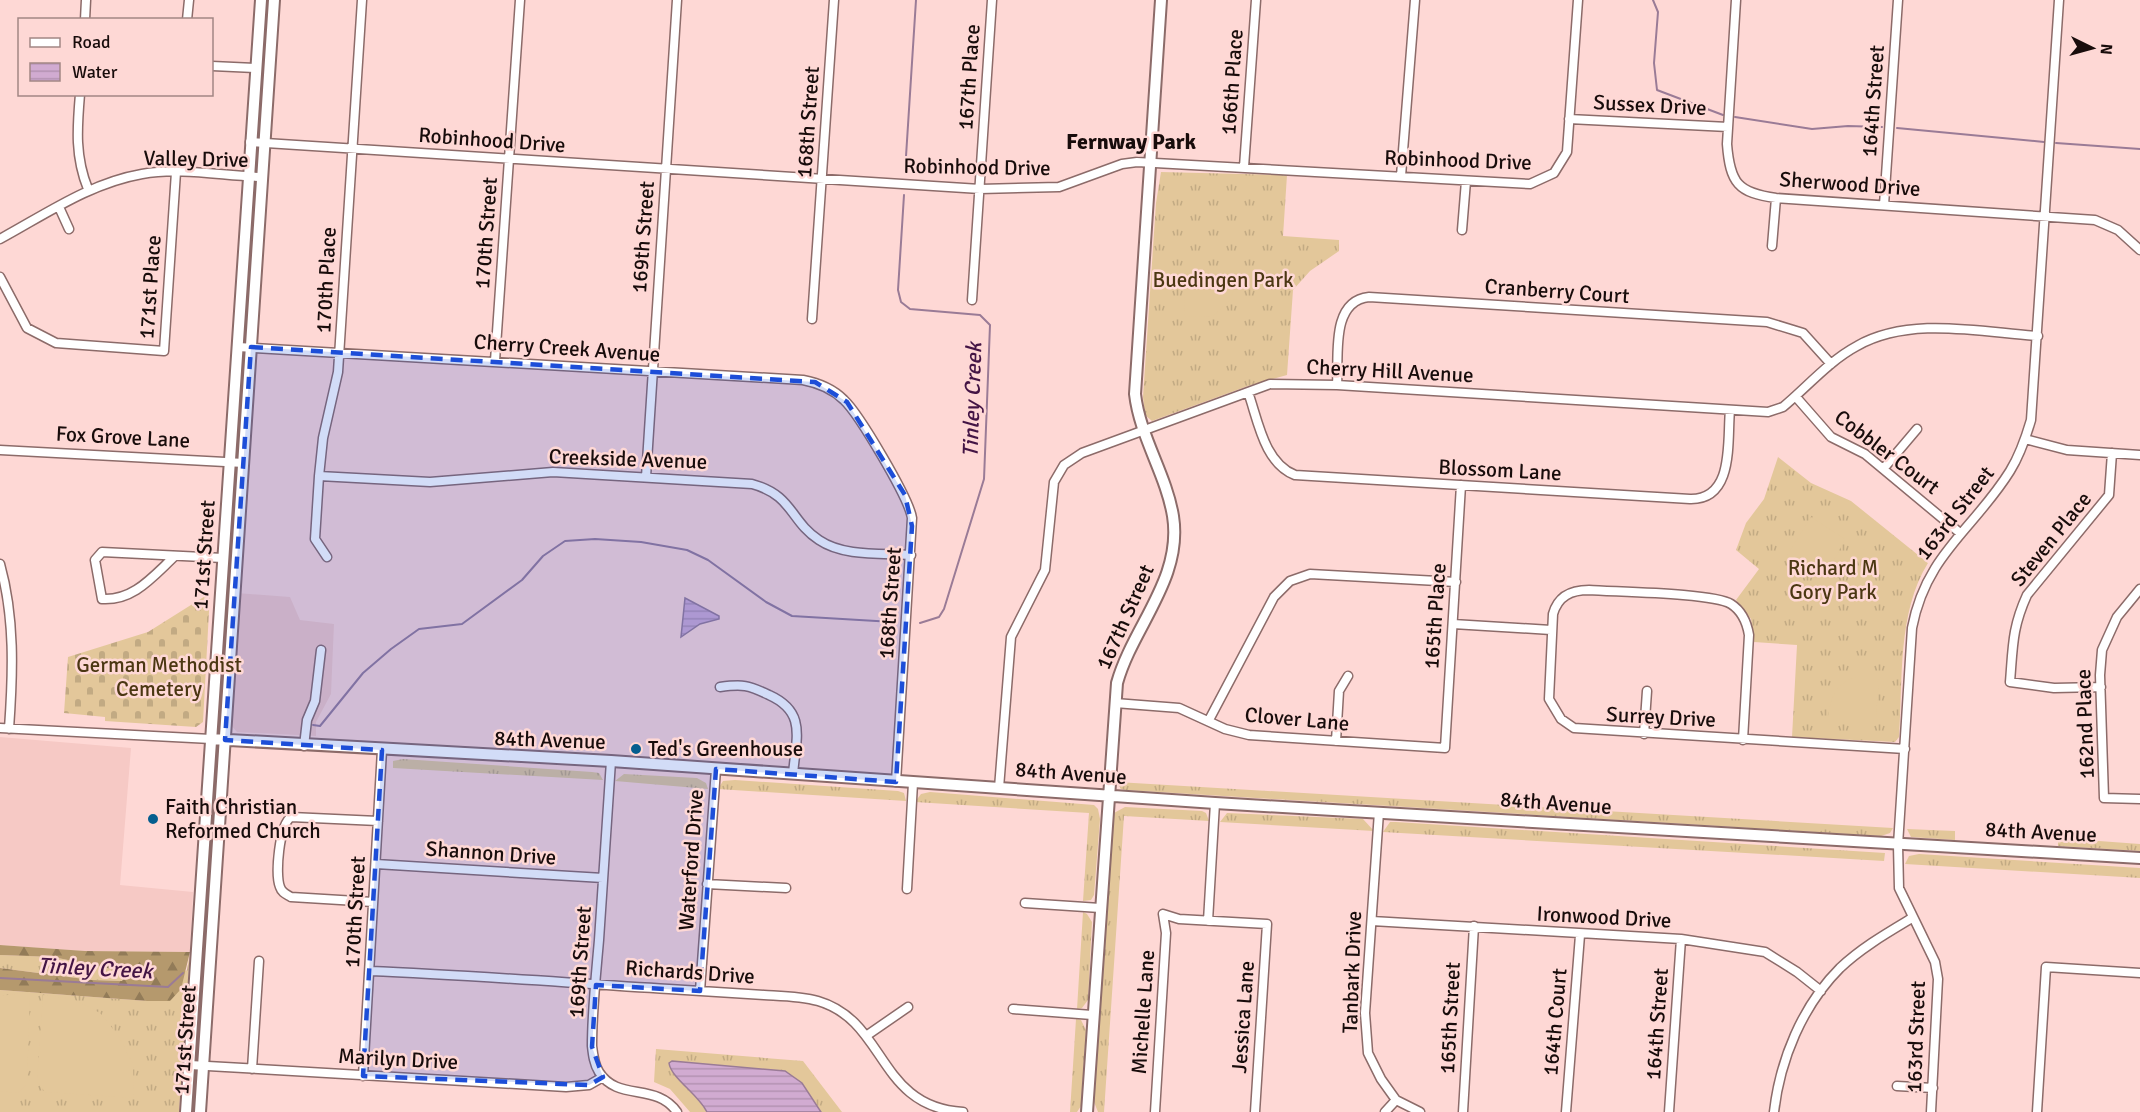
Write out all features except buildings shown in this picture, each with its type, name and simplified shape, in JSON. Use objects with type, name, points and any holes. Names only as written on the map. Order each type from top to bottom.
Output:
[{"type":"street","points":[[85,18],[86,0]]},
{"type":"street","points":[[188,18],[189,0]]},
{"type":"street","name":"171st Street","points":[[186,1112],[261,0]]},
{"type":"street","name":"171st Street","points":[[200,1112],[274,0]]},
{"type":"street","name":"170th Place","points":[[327,557],[315,539],[318,476],[322,438],[335,388],[340,351],[362,0]]},
{"type":"street","name":"170th Street","points":[[495,361],[520,0]]},
{"type":"street","name":"169th Street","points":[[646,477],[677,0]]},
{"type":"street","name":"168th Street","points":[[812,319],[834,0]]},
{"type":"street","name":"167th Place","points":[[972,300],[992,0]]},
{"type":"street","name":"167th Street","points":[[1087,1112],[1115,703],[1123,662],[1166,580],[1173,548],[1174,527],[1170,506],[1143,430],[1135,394],[1161,0]]},
{"type":"street","name":"166th Place","points":[[1244,167],[1256,0]]},
{"type":"street","points":[[1401,176],[1415,0]]},
{"type":"street","name":"Robinhood Drive","points":[[250,142],[980,189],[1059,187],[1122,164],[1149,162],[1530,184],[1546,179],[1558,169],[1565,158],[1578,0]]},
{"type":"street","name":"Sherwood Drive","points":[[1736,0],[1728,128],[1729,165],[1733,178],[1741,188],[1758,196],[1776,198],[2095,220],[2118,230],[2140,250]]},
{"type":"street","name":"164th Street","points":[[1884,205],[1898,0]]},
{"type":"street","name":"163rd Street","points":[[1931,1112],[1938,979],[1935,962],[1899,888],[1898,845],[1915,612],[1932,570],[2006,477],[2025,439],[2034,399],[2059,0]]},
{"type":"street","points":[[213,66],[255,69]]},
{"type":"street","points":[[80,96],[76,147],[81,172],[88,189]]},
{"type":"street","name":"Sussex Drive","points":[[1569,119],[1728,128]]},
{"type":"street","name":"Valley Drive","points":[[0,239],[88,189],[144,173],[176,172],[262,177]]},
{"type":"street","name":"171st Place","points":[[0,277],[27,328],[56,343],[164,351],[176,172]]},
{"type":"street","points":[[1462,230],[1466,181]]},
{"type":"street","points":[[1772,246],[1776,198]]},
{"type":"street","points":[[59,207],[69,229]]},
{"type":"street","name":"Cranberry Court","points":[[1337,385],[1342,316],[1354,301],[1369,297],[1767,322],[1803,333],[1831,364]]},
{"type":"street","name":"Cherry Hill Avenue","points":[[999,788],[1011,637],[1045,570],[1054,482],[1060,470],[1076,456],[1278,383],[1768,412],[1783,407],[1831,364],[1856,346],[1899,331],[1927,329],[2038,336]]},
{"type":"street","name":"Cherry Creek Avenue","points":[[237,347],[340,351],[815,382],[847,402],[869,437]]},
{"type":"street","name":"Blossom Lane","points":[[1248,392],[1271,454],[1288,472],[1304,476],[1702,498],[1718,487],[1724,477],[1730,410]]},
{"type":"street","name":"Cobbler Court","points":[[1796,397],[1831,437],[1865,454],[1884,468],[1960,533]]},
{"type":"street","points":[[1884,468],[1917,429]]},
{"type":"street","name":"168th Street","points":[[869,437],[911,509],[911,555],[896,782]]},
{"type":"street","points":[[2025,439],[2067,450],[2140,455]]},
{"type":"street","name":"Fox Grove Lane","points":[[0,450],[244,463]]},
{"type":"street","name":"Steven Place","points":[[2101,687],[2054,688],[2010,682],[2014,624],[2027,594],[2109,495],[2112,453]]},
{"type":"street","name":"Creekside Avenue","points":[[318,476],[430,482],[553,472],[735,482],[760,487],[785,501],[810,534],[826,544],[843,550],[911,555]]},
{"type":"street","name":"165th Place","points":[[1445,748],[1461,485]]},
{"type":"street","points":[[175,556],[134,594],[117,600],[102,599],[95,560],[102,552],[224,558]]},
{"type":"street","points":[[0,564],[4,614],[14,665],[4,728]]},
{"type":"street","points":[[1209,720],[1274,597],[1290,581],[1310,574],[1456,582]]},
{"type":"street","name":"162nd Place","points":[[2140,589],[2117,617],[2106,639],[2101,662],[2104,798],[2140,799]]},
{"type":"street","name":"Surrey Drive","points":[[1743,740],[1749,635],[1745,620],[1735,607],[1717,598],[1575,591],[1558,602],[1551,630],[1548,689],[1551,706],[1561,719],[1581,730],[1743,740],[1905,749]]},
{"type":"street","points":[[1453,624],[1551,630]]},
{"type":"street","points":[[304,746],[307,720],[315,701],[321,650]]},
{"type":"street","points":[[1336,741],[1338,691],[1347,676]]},
{"type":"street","points":[[720,687],[746,684],[788,705],[796,722],[793,774]]},
{"type":"street","points":[[1644,734],[1647,691]]},
{"type":"street","name":"Clover Lane","points":[[1115,703],[1179,708],[1239,734],[1445,748]]},
{"type":"street","name":"84th Avenue","points":[[4,728],[611,761],[1108,796],[2140,858]]},
{"type":"street","name":"170th Street","points":[[363,1076],[382,750]]},
{"type":"street","name":"169th Street","points":[[603,1077],[594,1061],[592,1047],[611,761]]},
{"type":"street","name":"Waterford Drive","points":[[700,991],[716,769]]},
{"type":"street","points":[[907,889],[913,783]]},
{"type":"street","points":[[1208,921],[1215,802]]},
{"type":"street","name":"Tanbark Drive","points":[[1379,812],[1365,1013],[1368,1053],[1381,1079],[1396,1100],[1420,1112]]},
{"type":"street","points":[[373,902],[291,897],[282,892],[279,883],[280,856],[282,828],[291,817],[378,821]]},
{"type":"street","name":"Shannon Drive","points":[[376,864],[603,878]]},
{"type":"street","points":[[707,884],[786,888]]},
{"type":"street","points":[[1025,903],[1100,908]]},
{"type":"street","name":"Michelle Lane","points":[[1155,1112],[1166,933],[1163,914],[1179,919],[1208,921]]},
{"type":"street","points":[[1774,1112],[1777,1079],[1795,1034],[1821,991],[1840,969],[1867,946],[1912,918]]},
{"type":"street","name":"Jessica Lane","points":[[1208,921],[1268,924],[1255,1112]]},
{"type":"street","name":"Ironwood Drive","points":[[1372,921],[1474,926],[1580,935],[1681,939],[1765,952],[1797,972],[1821,991]]},
{"type":"street","name":"165th Street","points":[[1463,1112],[1474,926]]},
{"type":"street","name":"164th Court","points":[[1566,1112],[1580,935]]},
{"type":"street","name":"164th Street","points":[[1669,1112],[1681,939]]},
{"type":"street","points":[[252,1069],[259,961]]},
{"type":"street","points":[[2037,1112],[2046,967],[2140,973]]},
{"type":"street","name":"Richards Drive","points":[[370,971],[700,991],[818,1001],[848,1017],[866,1036],[895,1079],[912,1095],[936,1108],[963,1112]]},
{"type":"street","points":[[866,1036],[908,1007]]},
{"type":"street","points":[[1013,1009],[1092,1015]]},
{"type":"street","name":"Marilyn Drive","points":[[190,1065],[566,1087],[589,1084],[603,1077]]},
{"type":"street","points":[[603,1077],[624,1090],[655,1094],[670,1103],[677,1112]]},
{"type":"street","points":[[1896,1086],[1933,1088]]},
{"type":"street","points":[[1385,1112],[1396,1100]]},
{"type":"highlighted area","points":[[251,347],[815,382],[847,402],[905,495],[912,526],[896,782],[716,769],[700,991],[596,985],[592,1047],[603,1077],[589,1085],[363,1076],[382,750],[225,740]]},
{"type":"shaded area","points":[[237,593],[290,597],[300,620],[334,624],[331,694],[316,722],[316,736],[237,732],[230,724]]},
{"type":"shaded area","points":[[0,737],[131,748],[120,885],[193,892],[190,952],[85,951],[0,945]]},
{"type":"green space","name":"Buedingen Park","points":[[1161,172],[1287,175],[1283,236],[1339,240],[1339,251],[1310,271],[1293,290],[1287,375],[1248,386],[1152,421],[1145,415],[1143,397],[1156,203]]},
{"type":"green space","points":[[1192,269],[1240,272],[1230,300],[1213,316],[1184,317],[1185,276]]},
{"type":"green space","name":"Richard M Gory Park","points":[[1778,457],[1811,483],[1851,501],[1928,563],[1918,583],[1906,625],[1899,737],[1895,742],[1792,737],[1797,645],[1754,642],[1751,619],[1736,600],[1759,569],[1736,550],[1746,523],[1764,499]]},
{"type":"green space","points":[[1811,517],[1845,539],[1833,562],[1808,569],[1798,566],[1786,557]]},
{"type":"green space","name":"German Methodist Cemetery","points":[[210,593],[203,722],[196,727],[105,721],[105,717],[64,713],[68,657],[148,632]]},
{"type":"green space","points":[[1879,677],[1876,717],[1828,717],[1839,687],[1849,679]]},
{"type":"green space","points":[[403,759],[592,772],[599,773],[603,780],[393,768],[393,761]]},
{"type":"green space","points":[[624,774],[697,778],[706,783],[708,789],[615,781]]},
{"type":"green space","points":[[723,781],[898,791],[904,793],[906,801],[718,789]]},
{"type":"green space","points":[[1117,782],[1893,828],[1890,833],[1881,836],[1126,790],[1121,789]]},
{"type":"green space","points":[[930,792],[1094,805],[1098,809],[1100,819],[1094,895],[1091,900],[1083,901],[1089,813],[915,802],[921,794]]},
{"type":"green space","points":[[1125,807],[1202,811],[1206,813],[1209,821],[1124,816],[1104,1112],[1098,1112],[1094,1102],[1114,813]]},
{"type":"green space","points":[[1227,813],[1363,819],[1374,831],[1220,822]]},
{"type":"green space","points":[[1390,822],[1885,853],[1884,861],[1383,832]]},
{"type":"green space","points":[[1907,829],[1955,831],[1955,840],[1911,837]]},
{"type":"green space","points":[[2058,838],[2140,844],[2140,851],[2058,846]]},
{"type":"green space","points":[[1919,854],[2140,868],[2140,878],[1905,864],[1909,856]]},
{"type":"green space","points":[[1083,912],[1092,922],[1088,1000],[1082,1008],[1077,1009]]},
{"type":"green space","points":[[0,945],[85,951],[190,952],[181,989],[170,1001],[147,1001],[0,990],[0,968],[92,980],[122,981],[127,972],[53,957],[0,955]]},
{"type":"green space","points":[[190,952],[179,1112],[0,1112],[0,990],[147,1001],[187,970]]},
{"type":"green space","points":[[0,955],[53,957],[127,972],[122,981],[92,980],[0,968]]},
{"type":"green space","points":[[30,992],[27,1084],[18,1093],[0,1091],[0,996]]},
{"type":"green space","points":[[43,995],[73,999],[100,1013],[118,1035],[133,1064],[134,1098],[45,1092],[37,1082]]},
{"type":"green space","points":[[1076,1019],[1081,1020],[1086,1030],[1081,1106],[1077,1112],[1070,1112]]},
{"type":"green space","points":[[656,1049],[803,1061],[842,1112],[690,1112],[670,1089],[654,1082]]},
{"type":"water","points":[[685,598],[719,616],[719,619],[700,624],[681,637]]},
{"type":"water","points":[[672,1061],[785,1071],[802,1083],[821,1112],[707,1112],[671,1069],[669,1063]]},
{"type":"waterway","name":"Tinley Creek","points":[[905,172],[916,0]]},
{"type":"waterway","points":[[1653,0],[1658,12],[1654,63],[1657,90],[1723,115]]},
{"type":"waterway","points":[[1735,117],[1812,129],[1848,126],[1882,127]]},
{"type":"waterway","points":[[1897,128],[2044,142]]},
{"type":"waterway","points":[[2056,143],[2140,149]]},
{"type":"waterway","name":"Tinley Creek","points":[[904,195],[898,290],[901,302],[910,309],[980,315],[990,325],[984,479],[944,609],[939,617],[920,623]]},
{"type":"waterway","name":"Tinley Creek","points":[[313,725],[320,726],[363,673],[391,649],[419,629],[462,624],[522,580],[543,556],[565,541],[595,539],[641,542],[687,550],[708,560],[766,602],[792,616],[893,622]]},
{"type":"waterway","name":"Tinley Creek","points":[[0,978],[168,987],[183,973]]},
{"type":"place","name":"Ted's Greenhouse","points":[[636,749]]},
{"type":"place","name":"Faith Christian Reformed Church","points":[[153,819]]},
{"type":"district","name":"Fernway Park","points":[[1131,141]]}]
